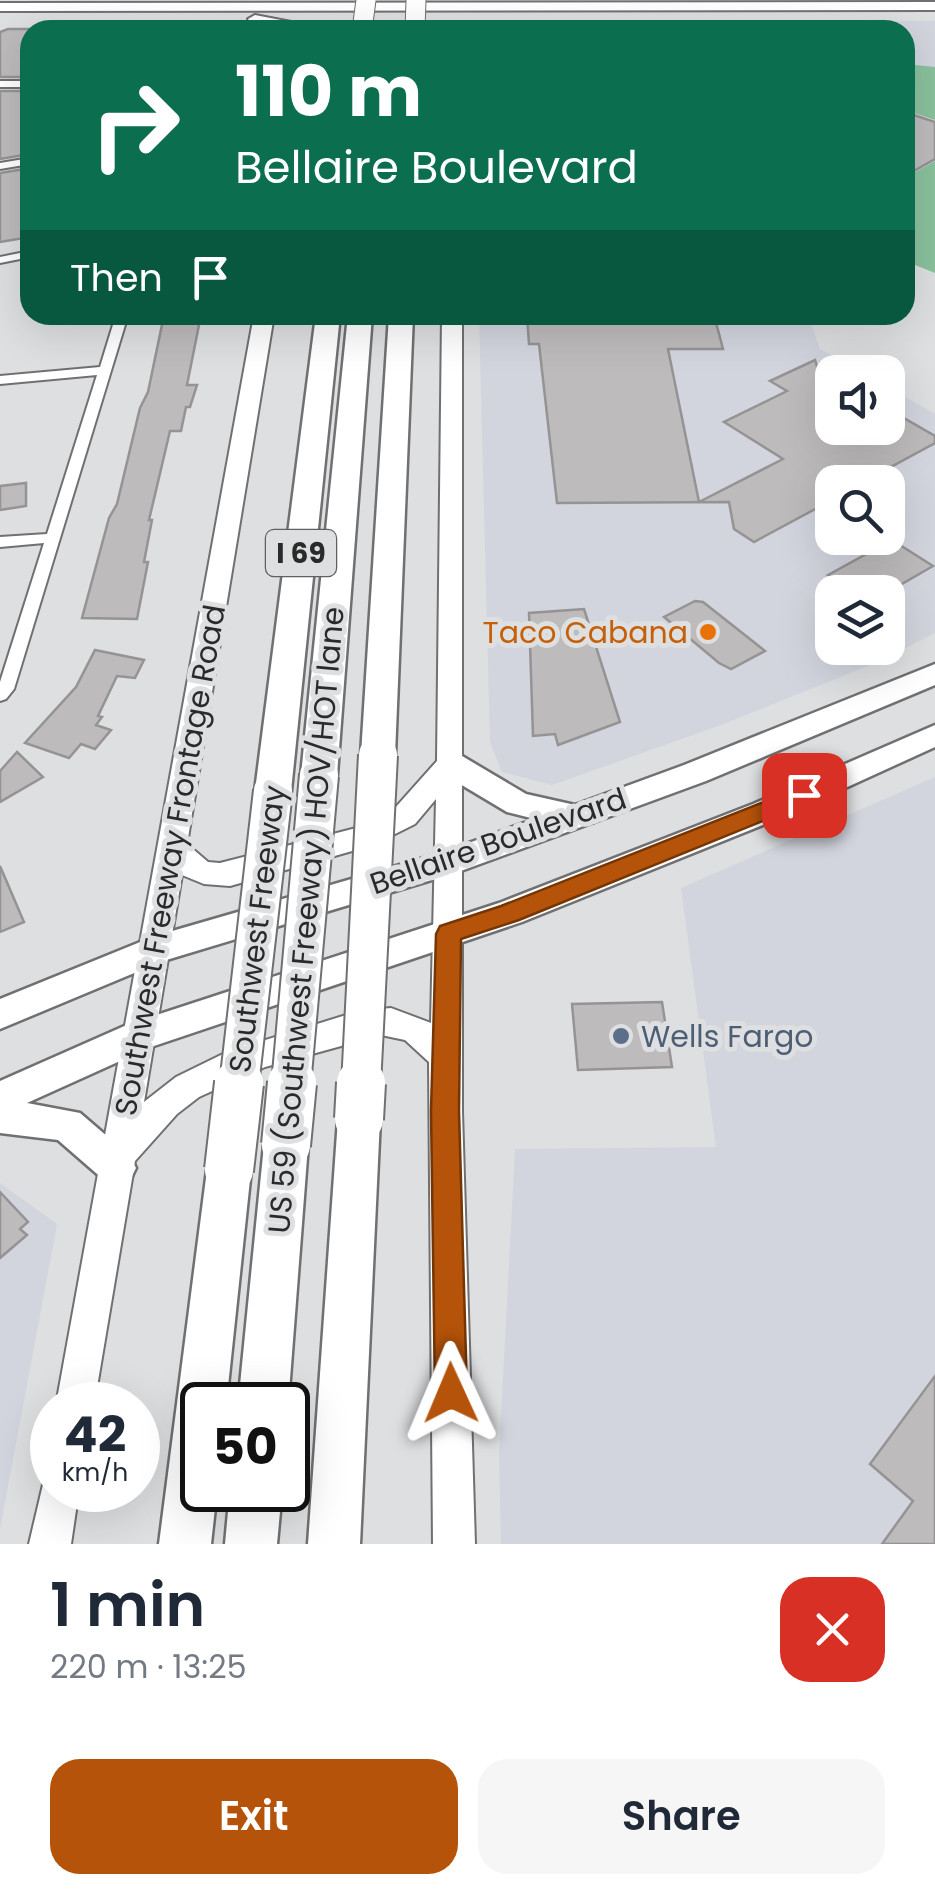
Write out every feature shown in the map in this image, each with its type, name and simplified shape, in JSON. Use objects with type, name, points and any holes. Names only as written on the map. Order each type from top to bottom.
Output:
[{"type":"highway","name":"Southwest Freeway","points":[[185,1544],[327,325]]},
{"type":"highway","name":"US 59 (Southwest Freeway) HOV/HOT lane","points":[[265,1382],[359,325]]},
{"type":"highway","points":[[334,1544],[400,325]]},
{"type":"highway","points":[[251,1544],[254,1512]]},
{"type":"main road","points":[[0,16],[268,5],[295,0]]},
{"type":"main road","points":[[501,0],[567,5]]},
{"type":"main road","points":[[268,5],[319,16]]},
{"type":"main road","points":[[0,7],[319,16],[567,5],[935,6]]},
{"type":"main road","points":[[656,16],[668,10],[757,6]]},
{"type":"main road","points":[[456,12],[519,17],[935,14]]},
{"type":"main road","points":[[499,20],[519,17]]},
{"type":"main road","name":"Southwest Freeway Frontage Road","points":[[78,1382],[142,1035],[262,325]]},
{"type":"main road","points":[[452,325],[446,1056],[454,1544]]},
{"type":"main road","name":"Bellaire Boulevard","points":[[0,1014],[155,950],[447,862],[695,773],[935,674]]},
{"type":"main road","points":[[0,1098],[142,1035],[449,934],[764,812],[935,735]]},
{"type":"main road","points":[[172,847],[190,869],[205,875],[230,875],[373,834],[405,816],[451,764]]},
{"type":"main road","points":[[451,764],[518,804],[574,816]]},
{"type":"main road","points":[[0,1116],[67,1125],[117,1168],[145,1120],[198,1077],[269,1051],[381,1021],[422,1030],[446,1056]]},
{"type":"main road","points":[[50,1544],[56,1512]]},
{"type":"street","points":[[4,688],[119,325]]},
{"type":"street","points":[[0,380],[105,370]]},
{"type":"street","points":[[0,542],[54,538]]},
{"type":"shaded area","points":[[915,21],[935,21],[935,67],[915,65]]},
{"type":"shaded area","points":[[479,325],[812,325],[820,349],[831,355],[815,355],[815,445],[905,445],[905,397],[935,414],[935,633],[905,648],[905,575],[815,575],[815,665],[870,665],[721,725],[552,785],[502,772],[490,742]]},
{"type":"shaded area","points":[[935,777],[935,1544],[501,1544],[499,1455],[515,1149],[716,1147],[681,888]]},
{"type":"shaded area","points":[[0,1183],[57,1224],[0,1529]]},
{"type":"green space","points":[[915,65],[935,67],[935,120],[915,113]]},
{"type":"green space","points":[[935,161],[935,273],[915,265],[915,172]]},
{"type":"building","points":[[20,29],[20,77],[0,77],[0,32]]},
{"type":"building","points":[[0,91],[20,91],[20,156],[0,159]]},
{"type":"building","points":[[915,115],[935,122],[935,159],[915,170]]},
{"type":"building","points":[[20,170],[20,239],[0,242],[0,173]]},
{"type":"building","points":[[162,325],[199,325],[187,385],[197,385],[190,407],[186,407],[181,431],[170,431],[149,520],[144,562],[148,562],[137,619],[82,618],[109,518],[117,504],[140,408],[148,392]]},
{"type":"building","points":[[528,325],[717,325],[723,349],[668,349],[699,502],[783,459],[724,422],[787,391],[770,381],[815,360],[815,445],[905,445],[905,419],[935,436],[935,443],[894,465],[815,465],[815,509],[754,542],[734,529],[729,502],[557,503],[539,344],[529,344]]},
{"type":"building","points":[[26,483],[26,506],[0,510],[0,486]]},
{"type":"building","points":[[905,548],[933,566],[905,582],[905,575],[828,575],[865,555],[905,555]]},
{"type":"building","name":"Taco Cabana","points":[[695,601],[703,602],[765,651],[731,669],[719,663],[664,617]]},
{"type":"building","points":[[584,609],[620,722],[558,745],[555,734],[533,736],[529,613]]},
{"type":"building","points":[[95,650],[144,660],[135,678],[117,676],[98,716],[102,717],[96,725],[111,730],[95,749],[81,744],[69,758],[25,743],[76,687]]},
{"type":"building","points":[[17,752],[43,777],[0,802],[0,771]]},
{"type":"building","points":[[0,866],[24,922],[0,932]]},
{"type":"building","name":"Wells Fargo","points":[[662,1002],[672,1067],[578,1070],[572,1004]]},
{"type":"building","points":[[0,1192],[28,1222],[20,1229],[27,1235],[0,1258]]},
{"type":"building","points":[[935,1376],[935,1544],[882,1544],[913,1501],[870,1464]]},
{"type":"place","name":"Taco Cabana","points":[[708,632]]},
{"type":"place","name":"Wells Fargo","points":[[621,1036]]},
{"type":"route","points":[[451,1393],[445,1111],[449,934],[804,795]]}]
